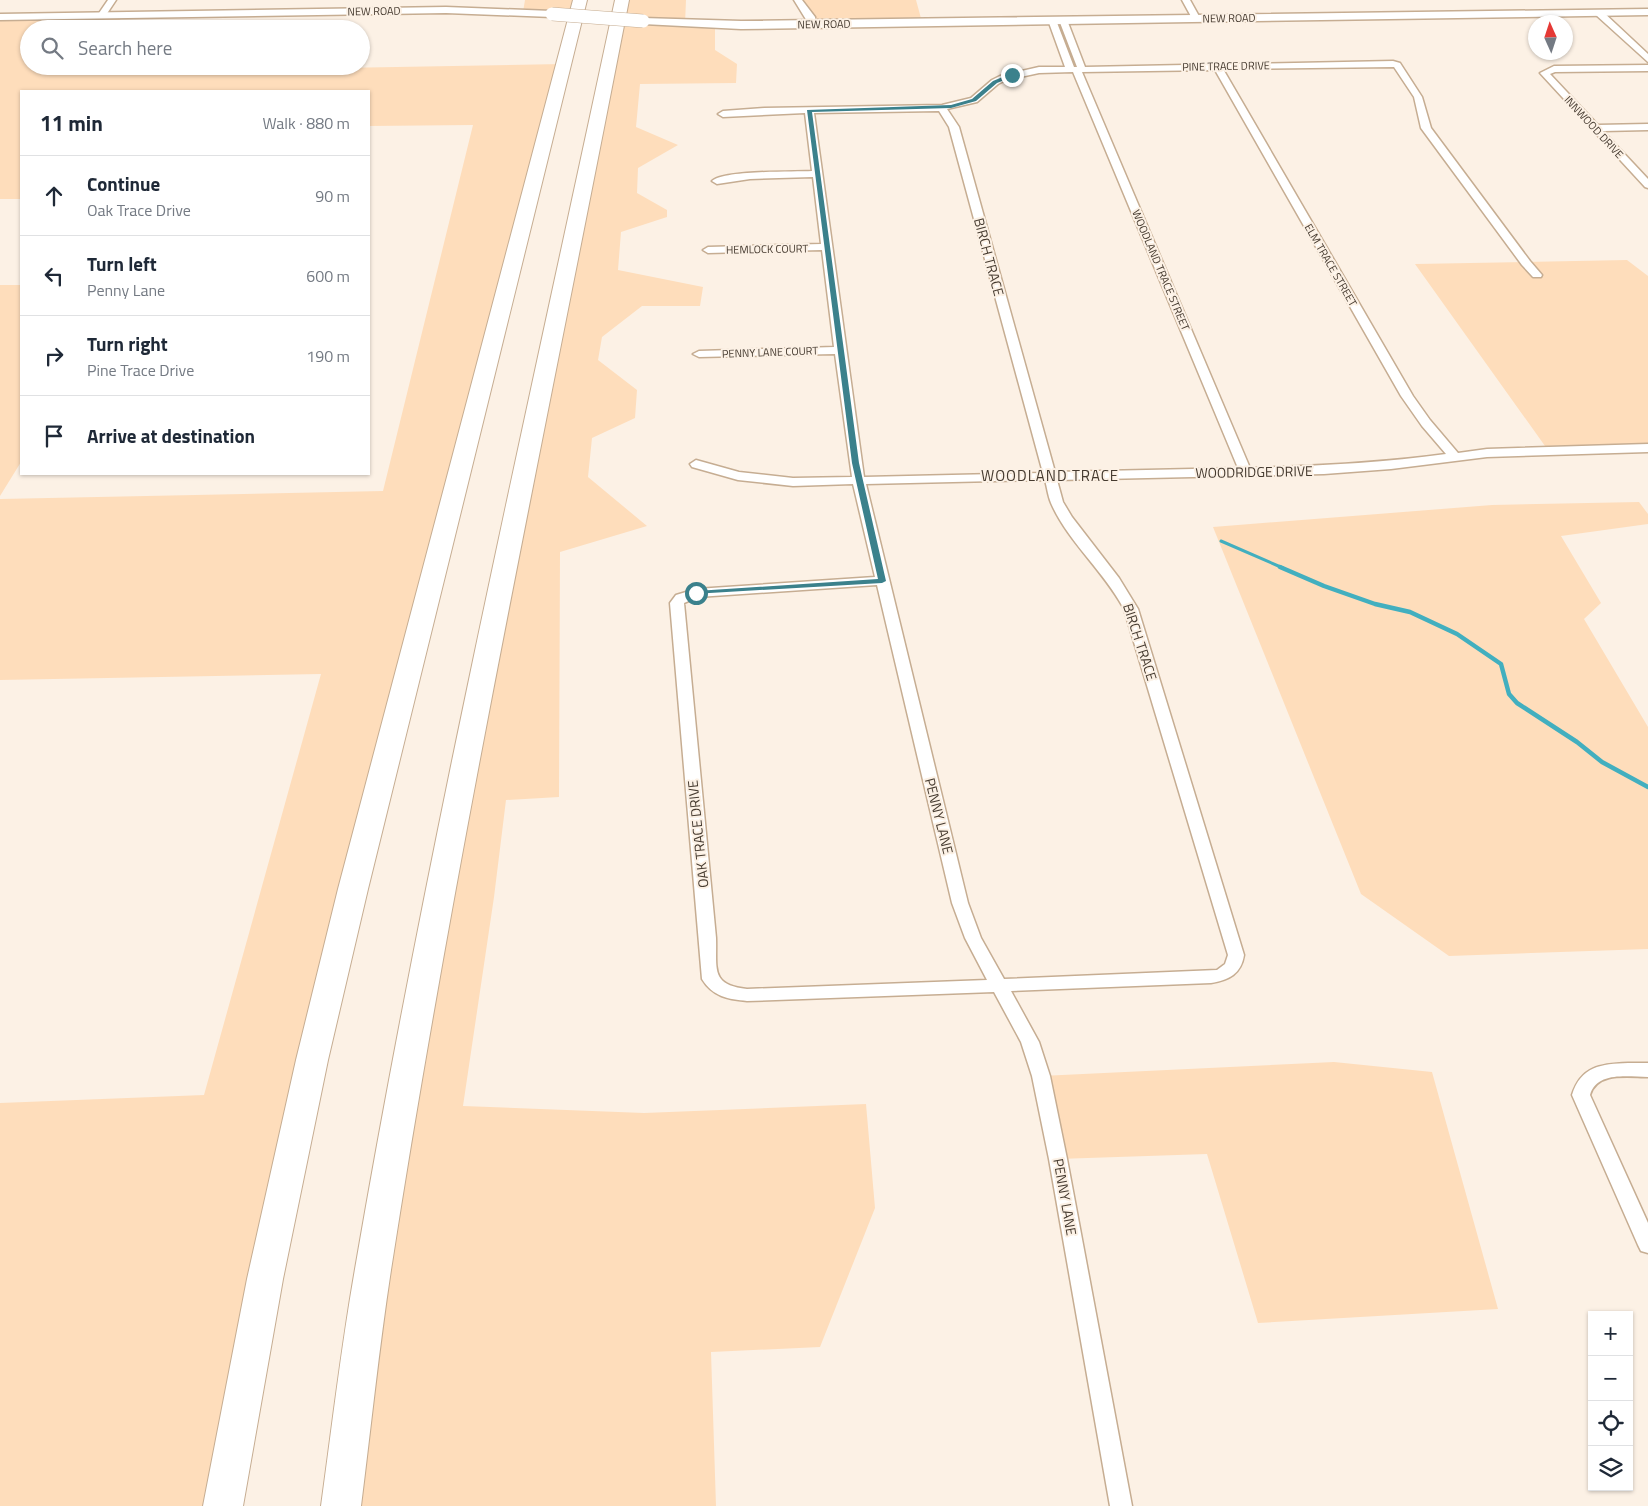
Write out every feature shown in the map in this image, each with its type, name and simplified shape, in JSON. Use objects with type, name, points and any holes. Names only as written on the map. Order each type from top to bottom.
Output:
[{"type":"highway","points":[[223,1506],[265,1279],[312,1060],[353,889],[580,0]]},
{"type":"highway","points":[[341,1506],[372,1274],[413,1035],[444,871],[622,0]]},
{"type":"street","points":[[106,16],[112,0]]},
{"type":"street","points":[[106,16],[121,0]]},
{"type":"street","points":[[798,0],[802,8],[812,17],[813,24]]},
{"type":"street","points":[[1186,0],[1196,18]]},
{"type":"street","points":[[1464,4],[1473,14]]},
{"type":"street","name":"NEW ROAD","points":[[0,17],[462,10],[722,25],[1648,12]]},
{"type":"street","points":[[1599,13],[1648,59]]},
{"type":"street","name":"WOODLAND TRACE STREET","points":[[1057,20],[1246,472]]},
{"type":"street","name":"PINE TRACE DRIVE","points":[[723,114],[809,110],[942,108],[974,100],[995,82],[1012,75],[1032,71],[1365,63],[1397,65],[1418,97],[1422,119],[1426,128],[1526,263],[1538,275]]},
{"type":"street","name":"ELM TRACE STREET","points":[[1217,66],[1407,396],[1426,423],[1455,457]]},
{"type":"street","name":"INNWOOD DRIVE","points":[[1648,68],[1548,70],[1544,75],[1648,185]]},
{"type":"street","name":"BIRCH TRACE","points":[[942,108],[954,127],[1057,502],[1066,520],[1079,538],[1114,578],[1131,609],[1236,955],[1236,963],[1231,969],[1216,977],[999,986]]},
{"type":"street","name":"PENNY LANE","points":[[809,110],[858,480],[960,903],[973,938],[1030,1042],[1041,1076],[1058,1159],[1120,1506]]},
{"type":"street","points":[[1596,128],[1648,127]]},
{"type":"street","points":[[717,181],[750,176],[817,174]]},
{"type":"street","name":"HEMLOCK COURT","points":[[708,250],[826,247]]},
{"type":"street","name":"PENNY LANE COURT","points":[[699,354],[841,350]]},
{"type":"street","name":"WOODRIDGE DRIVE","points":[[696,464],[738,476],[792,482],[1357,468],[1524,451],[1648,448]]},
{"type":"street","name":"OAK TRACE DRIVE","points":[[882,581],[696,593],[681,598],[677,603],[710,980],[714,986],[725,992],[747,995],[999,986]]},
{"type":"street","points":[[1648,1070],[1595,1074],[1587,1079],[1582,1087],[1581,1096],[1648,1246]]},
{"type":"shaded area","points":[[525,0],[580,0],[576,15],[523,12]]},
{"type":"shaded area","points":[[622,0],[686,0],[685,24],[715,25],[715,50],[737,64],[736,83],[640,84],[636,127],[678,145],[638,168],[637,193],[667,210],[667,217],[621,232],[618,270],[703,287],[700,306],[642,306],[602,337],[598,360],[637,390],[635,418],[592,438],[588,477],[647,526],[560,552],[559,797],[506,800],[494,897],[463,1106],[644,1113],[866,1104],[875,1208],[820,1347],[711,1352],[716,1506],[341,1506],[372,1274]]},
{"type":"shaded area","points":[[798,0],[916,0],[922,22],[813,24]]},
{"type":"shaded area","points":[[123,15],[120,20],[20,20],[20,75],[370,75],[370,67],[563,64],[353,889],[223,1506],[0,1506],[0,1103],[204,1095],[321,674],[0,680],[0,499],[383,491],[473,125],[370,126],[370,90],[20,90],[20,199],[0,199],[0,17]]},
{"type":"shaded area","points":[[1627,260],[1648,276],[1648,444],[1545,446],[1415,264]]},
{"type":"shaded area","points":[[0,285],[20,285],[20,464],[0,496]]},
{"type":"shaded area","points":[[1639,502],[1648,514],[1648,524],[1561,536],[1601,603],[1584,619],[1648,727],[1648,949],[1449,956],[1361,894],[1213,527],[1492,505]]},
{"type":"shaded area","points":[[1334,1062],[1432,1072],[1498,1309],[1258,1323],[1207,1154],[1058,1159],[1041,1076]]},
{"type":"waterway","points":[[1221,541],[1283,568]]},
{"type":"waterway","points":[[1280,567],[1324,586],[1375,604],[1410,612],[1457,634],[1501,664],[1509,694],[1517,703],[1577,742],[1602,762],[1648,787]]},
{"type":"district","name":"WOODLAND TRACE","points":[[1050,476]]},
{"type":"route","points":[[696,593],[882,581],[856,463],[809,110],[951,107],[974,100],[995,82],[1012,75]]}]
